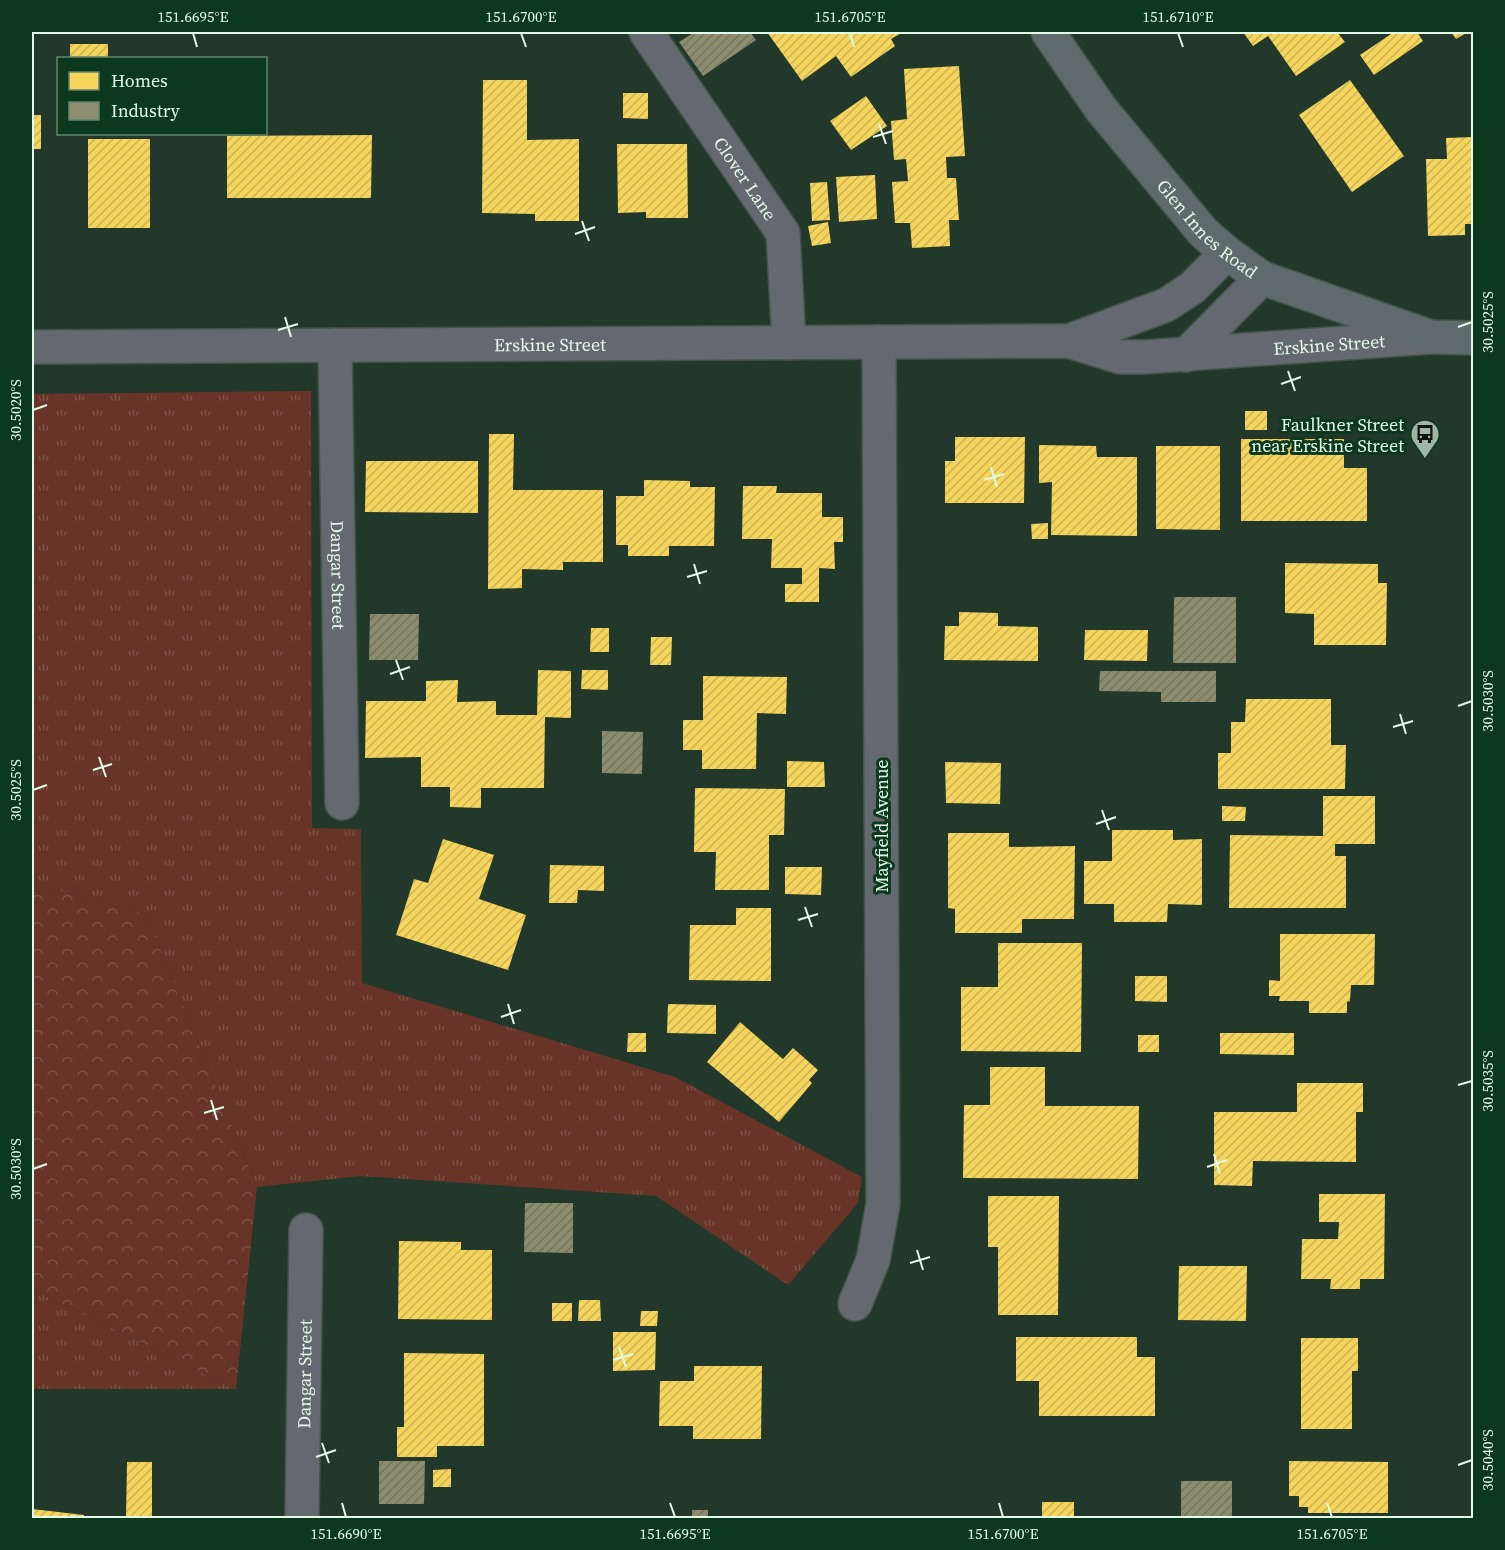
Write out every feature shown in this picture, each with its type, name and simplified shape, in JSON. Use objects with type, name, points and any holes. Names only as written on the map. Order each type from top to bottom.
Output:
[{"type":"main road","name":"Glen Innes Road","points":[[1048,32],[1101,110],[1203,232],[1227,253],[1262,278],[1431,337]]},
{"type":"main road","name":"Erskine Street","points":[[1431,337],[1473,338]]},
{"type":"street","name":"Clover Lane","points":[[646,32],[783,233],[789,343]]},
{"type":"street","name":"Erskine Street","points":[[1069,341],[1166,305],[1192,288],[1227,253]]},
{"type":"street","points":[[1186,355],[1262,278]]},
{"type":"street","name":"Erskine Street","points":[[32,347],[1069,341],[1120,357],[1186,355],[1431,337]]},
{"type":"street","name":"Mayfield Avenue","points":[[855,1304],[873,1260],[883,1204],[879,342]]},
{"type":"street","name":"Dangar Street","points":[[335,345],[342,803]]},
{"type":"street","name":"Dangar Street","points":[[302,1518],[306,1230]]},
{"type":"green space","points":[[311,391],[312,828],[361,829],[362,983],[675,1077],[862,1177],[858,1203],[788,1285],[656,1196],[361,1176],[257,1187],[145,913],[32,884],[32,394]]},
{"type":"green space","points":[[32,884],[145,913],[257,1187],[236,1389],[32,1289]]},
{"type":"green space","points":[[32,1289],[236,1389],[32,1389]]},
{"type":"building: Homes","points":[[767,32],[903,32],[891,39],[895,46],[851,77],[836,56],[802,81]]},
{"type":"building: Homes","points":[[1243,32],[1337,32],[1345,42],[1296,76],[1268,36],[1253,46]]},
{"type":"building: Homes","points":[[1394,32],[1417,32],[1423,41],[1374,75],[1360,55]]},
{"type":"building: Homes","points":[[1451,32],[1468,32],[1456,39]]},
{"type":"building: Homes","points":[[70,44],[108,44],[108,57],[70,57]]},
{"type":"building: Homes","points":[[959,66],[965,156],[946,157],[947,178],[956,178],[959,220],[949,220],[950,246],[912,248],[910,223],[895,223],[892,182],[908,181],[906,159],[894,160],[891,121],[907,119],[904,69]]},
{"type":"building: Homes","points":[[483,80],[527,80],[527,140],[579,139],[579,221],[535,221],[535,214],[482,213]]},
{"type":"building: Homes","points":[[1350,80],[1404,156],[1352,192],[1299,115]]},
{"type":"building: Homes","points":[[623,93],[648,93],[648,119],[623,118]]},
{"type":"building: Homes","points":[[866,96],[887,126],[851,150],[830,121]]},
{"type":"building: Homes","points":[[32,115],[41,115],[41,149],[32,149]]},
{"type":"building: Homes","points":[[372,135],[371,198],[227,198],[227,136]]},
{"type":"building: Homes","points":[[1474,137],[1474,224],[1465,224],[1465,235],[1428,236],[1426,159],[1447,159],[1446,138]]},
{"type":"building: Homes","points":[[88,139],[150,139],[150,228],[88,228]]},
{"type":"building: Homes","points":[[617,144],[687,144],[688,218],[646,218],[646,212],[618,213]]},
{"type":"building: Homes","points":[[875,175],[877,219],[839,222],[836,177]]},
{"type":"building: Homes","points":[[827,182],[830,220],[812,221],[810,183]]},
{"type":"building: Homes","points":[[828,222],[831,243],[812,246],[808,226]]},
{"type":"building: Homes","points":[[1245,411],[1267,411],[1267,430],[1245,430]]},
{"type":"building: Homes","points":[[489,434],[514,434],[513,490],[603,490],[603,562],[563,562],[563,570],[522,569],[522,588],[488,589]]},
{"type":"building: Homes","points":[[955,437],[1025,437],[1024,503],[945,503],[945,461],[955,461]]},
{"type":"building: Homes","points":[[1241,439],[1344,439],[1344,468],[1367,468],[1367,521],[1241,521]]},
{"type":"building: Homes","points":[[1039,445],[1096,446],[1097,457],[1137,457],[1137,536],[1051,535],[1052,482],[1039,483]]},
{"type":"building: Homes","points":[[1156,446],[1220,446],[1220,530],[1156,529]]},
{"type":"building: Homes","points":[[366,461],[478,461],[478,513],[365,512]]},
{"type":"building: Homes","points":[[644,480],[690,481],[690,487],[715,487],[714,546],[669,546],[669,556],[628,556],[628,545],[616,545],[616,496],[644,496]]},
{"type":"building: Homes","points":[[743,486],[777,486],[776,493],[822,493],[822,517],[843,517],[843,542],[834,542],[835,569],[819,568],[819,602],[785,602],[785,584],[802,584],[802,568],[771,568],[772,539],[742,539]]},
{"type":"building: Homes","points":[[1048,523],[1048,539],[1032,539],[1031,524]]},
{"type":"building: Homes","points":[[1285,563],[1378,564],[1378,583],[1387,583],[1386,645],[1314,645],[1314,614],[1285,613]]},
{"type":"building: Homes","points":[[959,612],[998,613],[998,626],[1038,627],[1038,661],[944,660],[945,626],[959,626]]},
{"type":"building: Homes","points":[[591,628],[609,628],[609,652],[590,652]]},
{"type":"building: Homes","points":[[1085,630],[1148,630],[1147,661],[1084,660]]},
{"type":"building: Homes","points":[[651,637],[672,637],[671,665],[650,665]]},
{"type":"building: Homes","points":[[538,670],[571,671],[571,718],[545,717],[544,788],[481,788],[481,808],[450,807],[450,787],[421,787],[421,757],[365,758],[366,701],[426,701],[426,681],[458,680],[457,702],[496,701],[496,715],[537,715]]},
{"type":"building: Homes","points":[[582,670],[608,670],[608,690],[581,689]]},
{"type":"building: Homes","points":[[703,676],[787,677],[786,714],[757,713],[756,769],[702,769],[702,750],[683,750],[683,720],[703,720]]},
{"type":"building: Homes","points":[[1246,699],[1331,699],[1331,745],[1346,745],[1345,789],[1218,789],[1218,753],[1231,753],[1231,722],[1245,722]]},
{"type":"building: Homes","points":[[787,761],[824,762],[825,787],[787,787]]},
{"type":"building: Homes","points":[[945,762],[1001,763],[1000,804],[946,803]]},
{"type":"building: Homes","points":[[695,788],[785,789],[784,835],[769,835],[769,890],[715,890],[716,852],[694,852]]},
{"type":"building: Homes","points":[[1323,796],[1375,796],[1375,844],[1335,844],[1335,856],[1346,856],[1346,908],[1229,908],[1230,835],[1323,836]]},
{"type":"building: Homes","points":[[1222,806],[1246,807],[1245,821],[1222,821]]},
{"type":"building: Homes","points":[[1112,830],[1173,830],[1173,840],[1202,839],[1202,905],[1168,904],[1167,922],[1114,922],[1114,904],[1084,904],[1084,861],[1112,861]]},
{"type":"building: Homes","points":[[948,833],[1009,833],[1009,847],[1075,846],[1074,919],[1022,919],[1022,933],[955,933],[955,909],[948,908]]},
{"type":"building: Homes","points":[[443,839],[494,855],[479,899],[526,915],[508,970],[396,935],[414,879],[428,883]]},
{"type":"building: Homes","points":[[550,865],[604,866],[604,891],[578,890],[577,903],[549,903]]},
{"type":"building: Homes","points":[[785,867],[822,867],[821,895],[785,894]]},
{"type":"building: Homes","points":[[736,908],[771,908],[771,981],[689,980],[690,925],[736,925]]},
{"type":"building: Homes","points":[[1280,934],[1375,934],[1374,985],[1351,985],[1347,1013],[1309,1013],[1309,1001],[1279,1001],[1280,996],[1269,996],[1269,980],[1280,981]]},
{"type":"building: Homes","points":[[998,943],[1082,943],[1081,1052],[961,1051],[961,987],[998,987]]},
{"type":"building: Homes","points":[[1135,976],[1167,976],[1167,1002],[1135,1001]]},
{"type":"building: Homes","points":[[668,1004],[716,1005],[716,1034],[667,1033]]},
{"type":"building: Homes","points":[[740,1022],[783,1059],[793,1048],[818,1070],[809,1080],[812,1083],[779,1122],[707,1062]]},
{"type":"building: Homes","points":[[628,1033],[646,1033],[646,1052],[627,1052]]},
{"type":"building: Homes","points":[[1220,1033],[1294,1033],[1294,1055],[1220,1054]]},
{"type":"building: Homes","points":[[1138,1035],[1159,1035],[1159,1052],[1138,1052]]},
{"type":"building: Homes","points":[[990,1067],[1045,1067],[1045,1106],[1139,1106],[1138,1179],[963,1178],[964,1105],[990,1105]]},
{"type":"building: Homes","points":[[1297,1083],[1363,1083],[1363,1112],[1356,1112],[1356,1162],[1253,1161],[1252,1186],[1214,1185],[1214,1112],[1297,1112]]},
{"type":"building: Homes","points":[[1319,1194],[1385,1194],[1384,1279],[1360,1279],[1360,1289],[1330,1289],[1331,1279],[1301,1279],[1302,1239],[1338,1239],[1339,1222],[1319,1222]]},
{"type":"building: Homes","points":[[988,1196],[1059,1196],[1058,1315],[998,1315],[998,1247],[988,1247]]},
{"type":"building: Homes","points":[[399,1241],[461,1242],[461,1250],[492,1250],[492,1320],[398,1319]]},
{"type":"building: Homes","points":[[1179,1266],[1247,1266],[1246,1321],[1178,1320]]},
{"type":"building: Homes","points":[[579,1300],[600,1300],[601,1321],[578,1321]]},
{"type":"building: Homes","points":[[552,1303],[572,1303],[572,1321],[552,1321]]},
{"type":"building: Homes","points":[[641,1311],[658,1311],[657,1326],[640,1326]]},
{"type":"building: Homes","points":[[613,1332],[656,1332],[655,1370],[613,1371]]},
{"type":"building: Homes","points":[[1016,1337],[1137,1337],[1137,1357],[1155,1357],[1155,1416],[1039,1416],[1039,1381],[1016,1381]]},
{"type":"building: Homes","points":[[1301,1338],[1358,1338],[1358,1371],[1352,1371],[1352,1429],[1301,1429]]},
{"type":"building: Homes","points":[[404,1353],[484,1354],[484,1446],[437,1446],[437,1457],[397,1457],[397,1427],[404,1427]]},
{"type":"building: Homes","points":[[694,1366],[762,1366],[761,1439],[693,1439],[693,1426],[659,1426],[660,1381],[694,1381]]},
{"type":"building: Homes","points":[[1289,1461],[1388,1462],[1388,1513],[1308,1513],[1308,1507],[1299,1507],[1299,1496],[1289,1496]]},
{"type":"building: Homes","points":[[127,1462],[152,1462],[152,1518],[126,1518]]},
{"type":"building: Homes","points":[[451,1469],[451,1487],[433,1487],[433,1470]]},
{"type":"building: Homes","points":[[1042,1502],[1074,1502],[1074,1518],[1042,1518]]},
{"type":"building: Homes","points":[[32,1509],[84,1515],[84,1518],[32,1518]]},
{"type":"building: Homes","points":[[399,1516],[425,1516],[425,1518],[398,1518]]},
{"type":"building: Industry","points":[[695,32],[750,32],[756,40],[703,76],[679,42]]},
{"type":"building: Industry","points":[[1174,597],[1236,597],[1236,663],[1173,663]]},
{"type":"building: Industry","points":[[370,614],[419,614],[418,660],[369,660]]},
{"type":"building: Industry","points":[[1100,671],[1216,671],[1216,702],[1161,702],[1161,692],[1099,691]]},
{"type":"building: Industry","points":[[602,731],[643,732],[642,774],[602,773]]},
{"type":"building: Industry","points":[[525,1203],[573,1203],[573,1253],[524,1252]]},
{"type":"building: Industry","points":[[379,1461],[425,1461],[424,1504],[379,1504]]},
{"type":"building: Industry","points":[[1181,1481],[1232,1481],[1232,1518],[1181,1518]]},
{"type":"building: Industry","points":[[692,1510],[708,1510],[708,1518],[692,1518]]},
{"type":"place","name":"Faulkner Street near Erskine Street","points":[[1425,460]]}]
